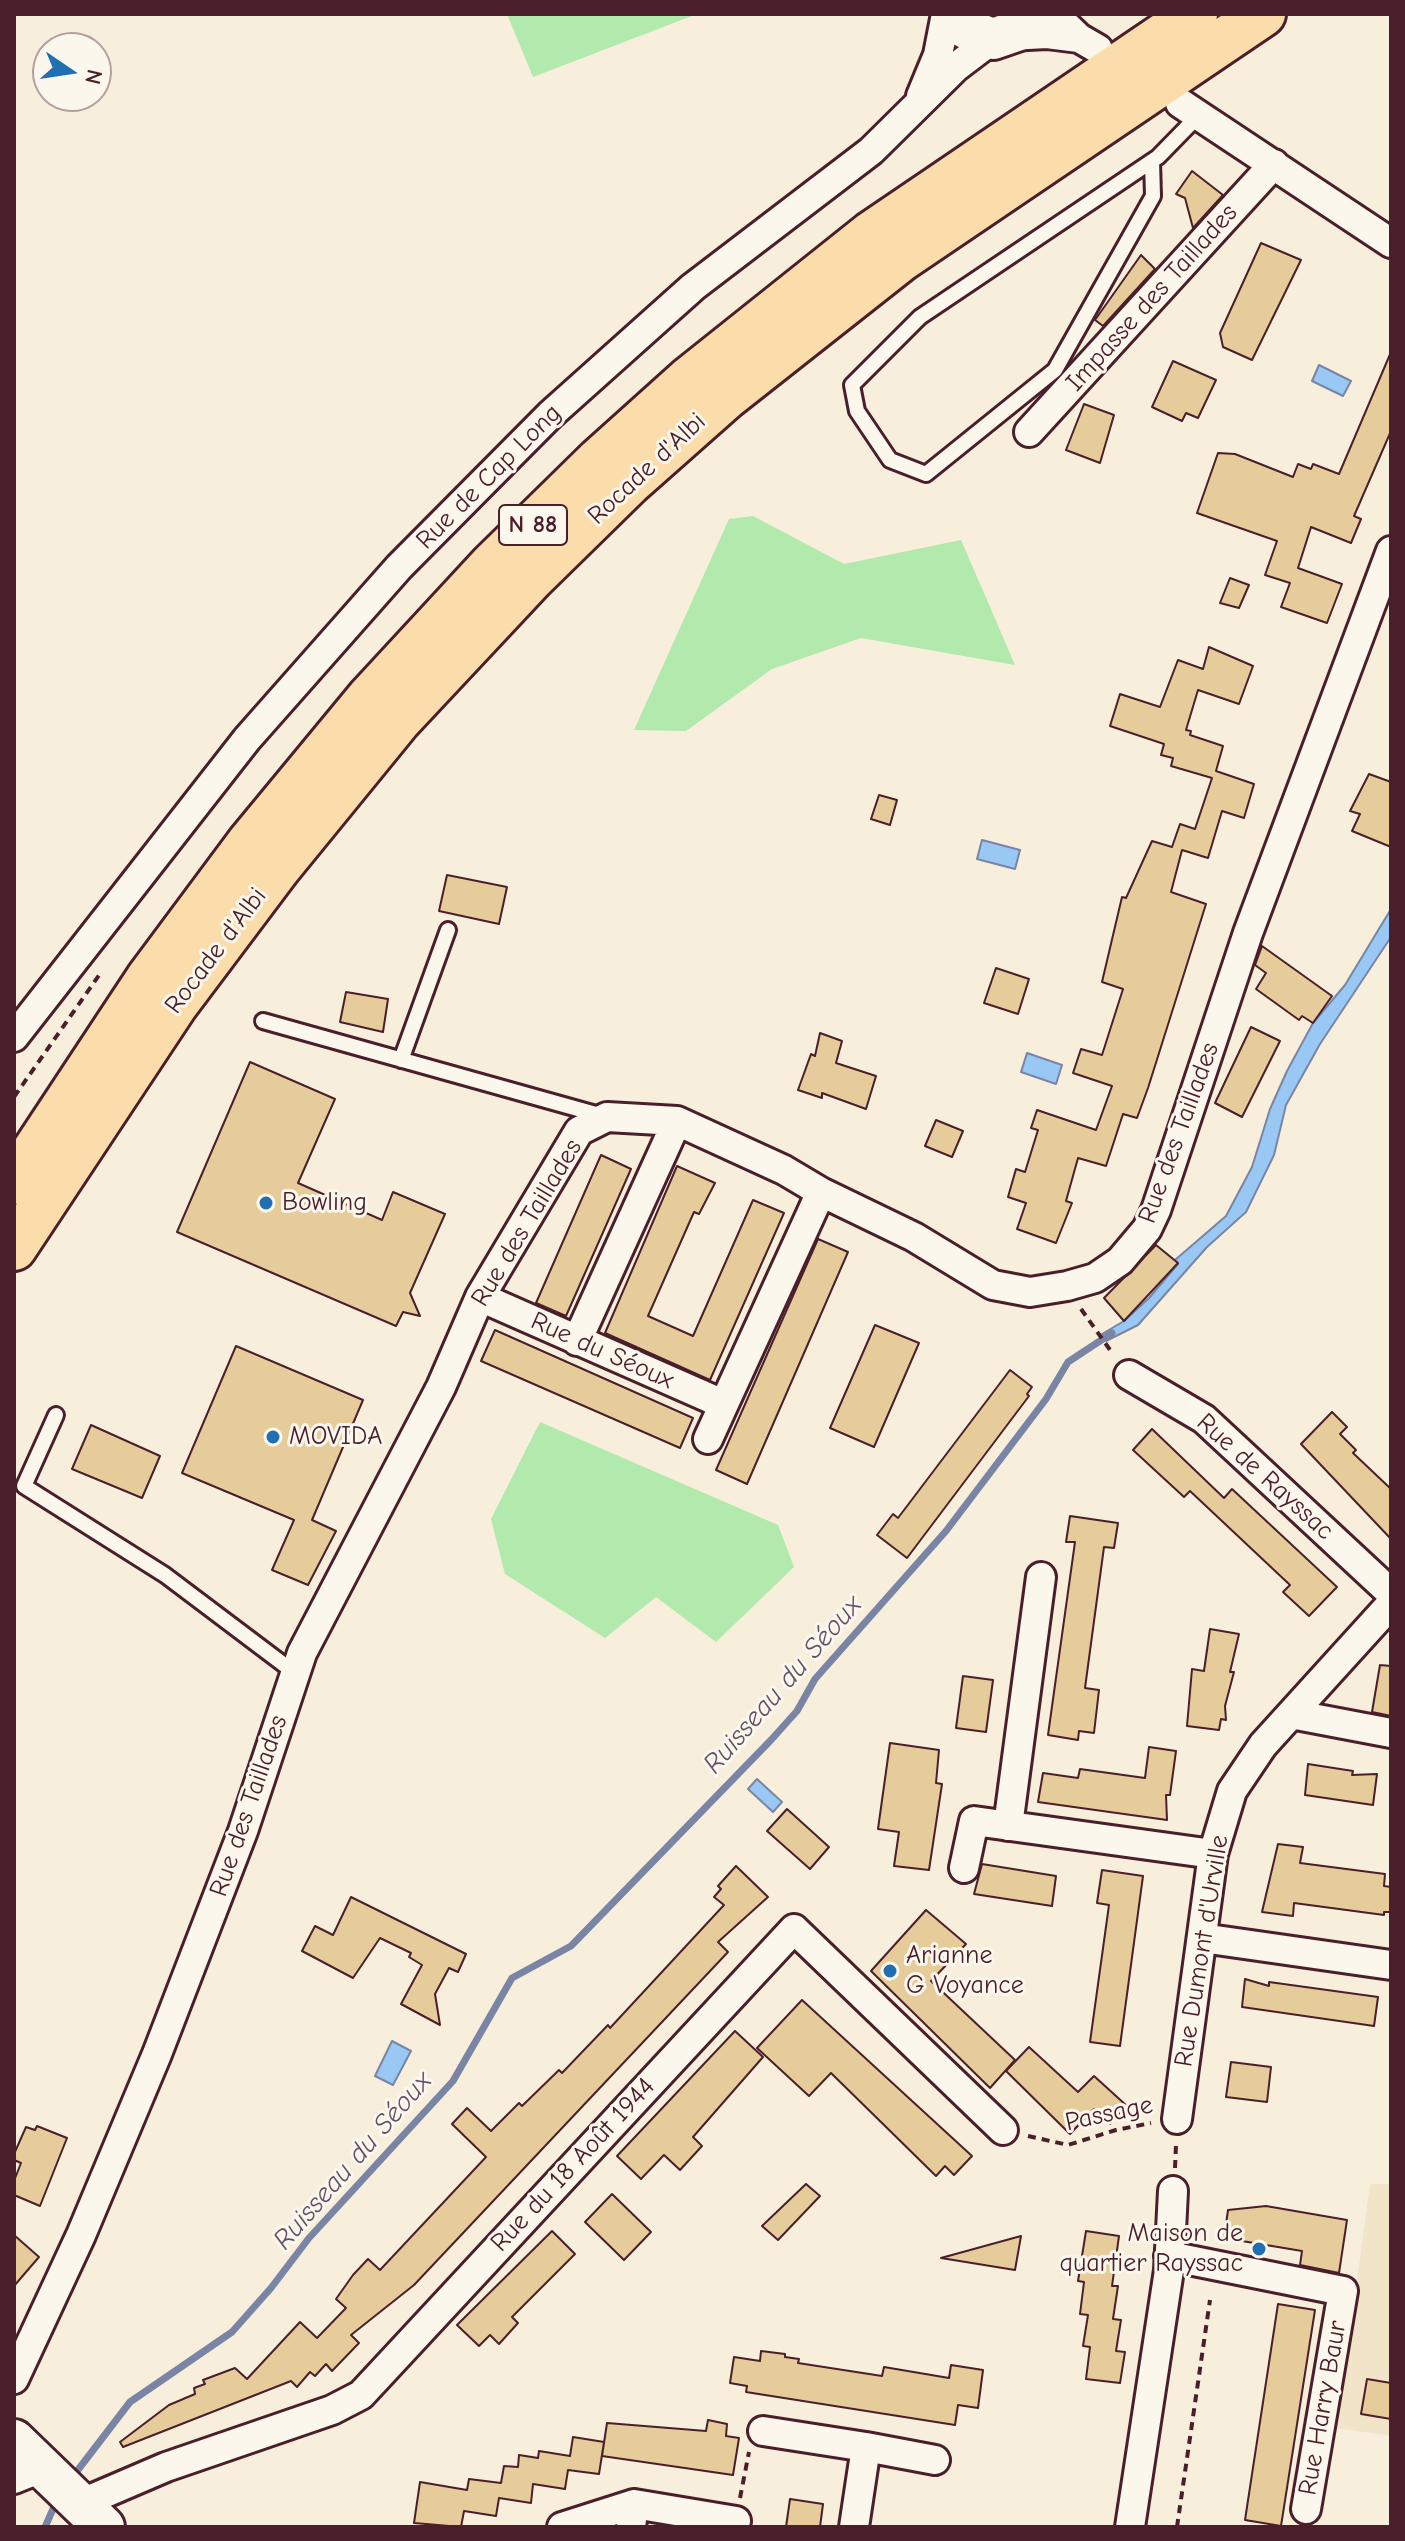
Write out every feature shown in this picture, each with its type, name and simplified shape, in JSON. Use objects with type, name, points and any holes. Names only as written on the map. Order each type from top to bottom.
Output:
[{"type":"highway","name":"Rocade d'Albi","points":[[14,1182],[148,979],[250,842],[369,698],[492,565],[599,460],[688,380],[871,234],[1195,14]]},
{"type":"highway","name":"Rocade d'Albi","points":[[14,1248],[175,1005],[278,868],[398,721],[532,578],[726,397],[901,259],[1263,14]]},
{"type":"street","name":"Rue de Cap Long","points":[[917,104],[938,55],[946,14]]},
{"type":"street","points":[[953,14],[965,28],[1047,34],[1088,44],[1054,14]]},
{"type":"street","name":"Rue de Cap Long","points":[[14,1037],[247,739],[399,567],[517,447],[693,287],[871,151],[917,104],[1011,30]]},
{"type":"street","points":[[1189,110],[1391,243]]},
{"type":"street","name":"Impasse des Taillades","points":[[1029,432],[1274,164]]},
{"type":"street","name":"Rue des Taillades","points":[[14,2379],[81,2235],[157,2054],[243,1831],[302,1653],[441,1387],[480,1297],[579,1131],[607,1117],[677,1121],[784,1170],[821,1192],[914,1237],[993,1285],[1030,1292],[1067,1286],[1095,1278],[1120,1261],[1136,1244],[1156,1210],[1248,933],[1391,551]]},
{"type":"street","name":"Rue de Cap Long","points":[[14,1062],[118,907]]},
{"type":"street","points":[[577,1341],[677,1121]]},
{"type":"street","points":[[708,1439],[821,1192]]},
{"type":"street","name":"Rue du Séoux","points":[[480,1297],[723,1404]]},
{"type":"street","name":"Rue de Rayssac","points":[[1129,1375],[1204,1419],[1391,1593]]},
{"type":"street","points":[[1008,1826],[1041,1577]]},
{"type":"street","name":"Rue Dumont d'Urville","points":[[1177,2119],[1213,1854],[1232,1791],[1263,1745],[1391,1604]]},
{"type":"street","points":[[1291,1714],[1391,1733]]},
{"type":"street","points":[[964,1868],[974,1821],[1213,1854]]},
{"type":"street","name":"Rue du 18 Août 1944","points":[[62,2491],[166,2467],[332,2410],[361,2395],[794,1929],[1003,2130]]},
{"type":"street","points":[[1202,1938],[1391,1965]]},
{"type":"street","points":[[1130,2527],[1169,2256],[1173,2191]]},
{"type":"street","name":"Rue Harry Baur","points":[[1169,2256],[1343,2291],[1306,2509]]},
{"type":"street","points":[[763,2431],[935,2460]]},
{"type":"street","points":[[14,2440],[62,2491]]},
{"type":"street","points":[[854,2527],[866,2447]]},
{"type":"street","points":[[562,2527],[633,2515],[736,2521]]},
{"type":"lane","points":[[1152,161],[1153,196],[1055,370],[926,474],[890,460],[857,411],[852,385],[920,317],[1152,161],[1189,110]]},
{"type":"lane","points":[[401,1060],[448,930]]},
{"type":"lane","points":[[263,1021],[607,1117]]},
{"type":"lane","points":[[56,1415],[24,1486],[165,1575],[295,1673]]},
{"type":"path","points":[[1067,1286],[1109,1350]]},
{"type":"path","points":[[1173,2191],[1177,2119]]},
{"type":"path","name":"Passage","points":[[1003,2130],[1068,2145],[1116,2130],[1177,2119]]},
{"type":"path","points":[[1177,2527],[1210,2300]]},
{"type":"path","points":[[736,2521],[752,2440],[763,2431]]},
{"type":"shaded area","points":[[1370,2184],[1391,2184],[1391,2436],[1337,2428]]},
{"type":"green space","points":[[507,14],[697,14],[533,77]]},
{"type":"green space","points":[[753,516],[844,564],[961,540],[1015,665],[861,638],[772,669],[686,731],[634,730],[729,519]]},
{"type":"green space","points":[[540,1422],[778,1525],[794,1567],[716,1642],[656,1597],[605,1638],[505,1574],[491,1519]]},
{"type":"water","points":[[1319,365],[1351,381],[1343,396],[1312,381]]},
{"type":"water","points":[[982,840],[1020,850],[1015,869],[977,859]]},
{"type":"water","points":[[1391,909],[1391,937],[1320,1044],[1286,1105],[1274,1155],[1246,1212],[1207,1247],[1138,1325],[1106,1341],[1102,1334],[1124,1321],[1149,1298],[1178,1264],[1175,1260],[1226,1216],[1252,1167],[1270,1109],[1287,1071],[1313,1023],[1345,985]]},
{"type":"water","points":[[1027,1053],[1062,1065],[1056,1084],[1021,1072]]},
{"type":"water","points":[[757,1779],[782,1802],[773,1812],[748,1789]]},
{"type":"water","points":[[392,2041],[411,2051],[393,2085],[375,2076]]},
{"type":"building","points":[[1192,171],[1223,195],[1193,228],[1185,198],[1176,194]]},
{"type":"building","points":[[1261,243],[1301,260],[1252,360],[1223,347],[1220,333]]},
{"type":"building","points":[[1141,255],[1155,269],[1103,326],[1095,320]]},
{"type":"building","points":[[1391,352],[1391,431],[1354,516],[1361,519],[1351,543],[1311,527],[1298,568],[1342,584],[1327,623],[1281,607],[1290,583],[1265,575],[1277,541],[1197,513],[1218,453],[1235,454],[1293,477],[1298,464],[1311,469],[1313,464],[1339,474]]},
{"type":"building","points":[[1173,361],[1216,380],[1198,418],[1186,413],[1182,421],[1152,407]]},
{"type":"building","points":[[1084,404],[1114,415],[1100,463],[1066,450]]},
{"type":"building","points":[[1230,578],[1249,585],[1239,608],[1220,603]]},
{"type":"building","points":[[1209,647],[1253,666],[1239,704],[1198,690],[1186,730],[1191,731],[1190,735],[1223,746],[1216,771],[1254,784],[1244,818],[1222,811],[1208,858],[1182,850],[1171,892],[1206,904],[1148,1088],[1137,1118],[1123,1114],[1106,1166],[1078,1158],[1066,1201],[1072,1203],[1056,1243],[1017,1229],[1026,1203],[1008,1197],[1016,1169],[1025,1172],[1038,1130],[1031,1128],[1037,1110],[1096,1130],[1112,1086],[1073,1073],[1081,1049],[1102,1055],[1123,989],[1102,982],[1122,897],[1126,898],[1152,841],[1172,847],[1180,824],[1195,829],[1212,778],[1171,766],[1173,758],[1161,755],[1164,744],[1110,726],[1120,694],[1160,707],[1178,660],[1203,669]]},
{"type":"building","points":[[1369,774],[1391,782],[1391,847],[1352,831],[1360,814],[1350,811]]},
{"type":"building","points":[[879,795],[897,800],[890,825],[871,819]]},
{"type":"building","points":[[447,875],[507,887],[499,924],[439,911]]},
{"type":"building","points":[[1262,946],[1332,996],[1313,1023],[1302,1016],[1299,1020],[1256,989],[1266,973],[1255,965]]},
{"type":"building","points":[[996,968],[1029,979],[1018,1014],[984,1003]]},
{"type":"building","points":[[346,992],[388,999],[383,1032],[340,1022]]},
{"type":"building","points":[[1251,1027],[1280,1041],[1242,1117],[1215,1103]]},
{"type":"building","points":[[820,1033],[842,1041],[836,1063],[876,1076],[866,1109],[822,1093],[822,1098],[798,1090],[811,1054],[815,1056]]},
{"type":"building","name":"Bowling","points":[[250,1062],[335,1099],[298,1183],[382,1220],[393,1192],[445,1214],[410,1293],[420,1316],[403,1312],[396,1326],[177,1232]]},
{"type":"building","points":[[936,1120],[963,1131],[952,1157],[925,1146]]},
{"type":"building","points":[[601,1155],[631,1169],[566,1316],[536,1303]]},
{"type":"building","points":[[677,1166],[715,1183],[699,1214],[694,1212],[648,1316],[693,1336],[753,1200],[784,1213],[710,1380],[605,1333]]},
{"type":"building","points":[[818,1239],[848,1252],[747,1484],[716,1470]]},
{"type":"building","points":[[1156,1245],[1178,1263],[1124,1321],[1104,1298]]},
{"type":"building","points":[[875,1325],[919,1343],[874,1447],[830,1428]]},
{"type":"building","points":[[495,1330],[693,1418],[680,1448],[481,1361]]},
{"type":"building","name":"MOVIDA","points":[[236,1346],[363,1400],[312,1520],[336,1531],[308,1585],[272,1570],[294,1520],[182,1473]]},
{"type":"building","points":[[1010,1370],[1032,1387],[1027,1394],[1029,1396],[907,1558],[877,1535],[893,1514],[898,1518]]},
{"type":"building","points":[[1332,1412],[1347,1427],[1340,1434],[1356,1450],[1353,1453],[1391,1489],[1391,1539],[1301,1444]]},
{"type":"building","points":[[91,1425],[160,1456],[142,1498],[72,1469]]},
{"type":"building","points":[[1152,1429],[1224,1498],[1232,1489],[1337,1587],[1309,1616],[1283,1592],[1290,1585],[1190,1491],[1184,1497],[1133,1450]]},
{"type":"building","points":[[1070,1516],[1118,1523],[1114,1548],[1104,1547],[1085,1688],[1099,1690],[1094,1733],[1079,1731],[1078,1740],[1048,1735],[1075,1542],[1066,1542]]},
{"type":"building","points":[[1210,1629],[1239,1634],[1230,1672],[1234,1672],[1225,1706],[1226,1720],[1221,1719],[1219,1730],[1187,1726],[1192,1669],[1204,1671]]},
{"type":"building","points":[[1380,1665],[1391,1666],[1391,1716],[1372,1712]]},
{"type":"building","points":[[963,1676],[993,1680],[986,1732],[956,1728]]},
{"type":"building","points":[[890,1743],[939,1750],[936,1783],[942,1784],[929,1870],[894,1866],[899,1832],[878,1829]]},
{"type":"building","points":[[1149,1747],[1176,1751],[1170,1795],[1166,1795],[1167,1820],[1038,1802],[1043,1773],[1078,1778],[1080,1769],[1145,1778]]},
{"type":"building","points":[[1308,1764],[1353,1771],[1352,1775],[1377,1774],[1373,1805],[1305,1795]]},
{"type":"building","points":[[787,1809],[829,1847],[810,1869],[767,1831]]},
{"type":"building","points":[[1278,1844],[1303,1847],[1300,1863],[1385,1874],[1384,1886],[1391,1887],[1391,1912],[1384,1912],[1384,1915],[1294,1903],[1293,1916],[1262,1912]]},
{"type":"building","points":[[982,1864],[1056,1876],[1052,1906],[974,1894]]},
{"type":"building","points":[[736,1866],[768,1897],[718,1942],[728,1952],[414,2285],[351,2335],[359,2343],[332,2371],[326,2364],[315,2376],[310,2372],[297,2387],[291,2381],[123,2447],[120,2442],[169,2405],[195,2394],[194,2388],[205,2384],[203,2380],[235,2368],[247,2379],[300,2322],[317,2338],[346,2308],[336,2299],[353,2275],[368,2259],[380,2270],[486,2157],[452,2124],[467,2108],[491,2131],[559,2070],[562,2073],[608,2025],[610,2028],[724,1905],[714,1897],[721,1889],[718,1886]]},
{"type":"building","points":[[1102,1870],[1143,1876],[1120,2046],[1090,2042],[1109,1905],[1097,1903]]},
{"type":"building","points":[[351,1897],[466,1954],[458,1972],[449,1968],[435,1994],[440,2025],[401,2004],[422,1965],[409,1957],[411,1953],[380,1938],[353,1978],[302,1951],[315,1926],[333,1935]]},
{"type":"building","points":[[926,1910],[966,1944],[931,1981],[1015,2060],[990,2088],[871,1971]]},
{"type":"building","points":[[1245,1979],[1269,1986],[1269,1982],[1378,1997],[1374,2026],[1242,2007]]},
{"type":"building","points":[[802,2000],[972,2156],[954,2175],[945,2166],[936,2176],[831,2073],[809,2096],[757,2048]]},
{"type":"building","points":[[735,2031],[763,2057],[693,2137],[702,2146],[680,2170],[664,2155],[641,2179],[617,2156]]},
{"type":"building","points":[[1029,2047],[1078,2092],[1094,2076],[1127,2106],[1110,2124],[1094,2109],[1070,2134],[1006,2071]]},
{"type":"building","points":[[1231,2062],[1271,2067],[1267,2102],[1226,2097]]},
{"type":"building","points":[[37,2126],[67,2138],[40,2206],[14,2195],[14,2181],[21,2163],[14,2160],[14,2154],[26,2127],[35,2130]]},
{"type":"building","points":[[806,2184],[820,2196],[778,2240],[762,2226]]},
{"type":"building","points":[[612,2194],[651,2232],[624,2260],[585,2222]]},
{"type":"building","points":[[1266,2206],[1347,2220],[1339,2273],[1300,2265],[1302,2251],[1224,2238],[1228,2210]]},
{"type":"building","points":[[552,2231],[575,2254],[512,2317],[518,2323],[499,2344],[490,2335],[479,2346],[457,2325]]},
{"type":"building","points":[[1086,2231],[1119,2236],[1112,2286],[1118,2286],[1113,2319],[1121,2320],[1116,2351],[1125,2352],[1120,2383],[1086,2379],[1090,2347],[1083,2346],[1088,2315],[1080,2314],[1084,2282],[1078,2281]]},
{"type":"building","points":[[14,2235],[39,2257],[14,2286]]},
{"type":"building","points":[[1021,2236],[1015,2270],[941,2258]]},
{"type":"building","points":[[1278,2304],[1315,2310],[1281,2526],[1245,2520]]},
{"type":"building","points":[[761,2351],[785,2354],[785,2357],[799,2359],[798,2363],[882,2376],[884,2367],[949,2378],[951,2365],[983,2370],[978,2408],[958,2405],[955,2425],[746,2392],[747,2386],[730,2383],[734,2357],[760,2361]]},
{"type":"building","points":[[1367,2379],[1391,2383],[1391,2419],[1361,2414]]},
{"type":"building","points":[[708,2420],[727,2424],[726,2436],[739,2438],[733,2475],[602,2456],[607,2423],[706,2431]]},
{"type":"building","points":[[573,2437],[604,2442],[599,2474],[568,2470],[565,2489],[533,2484],[531,2503],[499,2498],[496,2516],[464,2511],[461,2527],[414,2523],[420,2482],[467,2490],[469,2479],[501,2483],[504,2466],[518,2467],[519,2455],[538,2458],[539,2451],[570,2456]]},
{"type":"building","points":[[790,2499],[823,2504],[820,2527],[786,2527]]},
{"type":"waterway","name":"Ruisseau du Séoux","points":[[71,2479],[130,2402],[232,2332],[271,2288],[309,2238],[453,2081],[512,1978],[571,1946],[771,1740],[797,1711],[815,1679],[946,1531],[1046,1399],[1068,1362],[1112,1333]]},
{"type":"waterway","name":"Ruisseau du Séoux","points":[[45,2527],[57,2500]]},
{"type":"place","name":"Bowling","points":[[266,1203]]},
{"type":"place","name":"MOVIDA","points":[[273,1437]]},
{"type":"place","name":"Arianne G Voyance","points":[[890,1971]]},
{"type":"place","name":"Maison de quartier Rayssac","points":[[1259,2249]]}]
